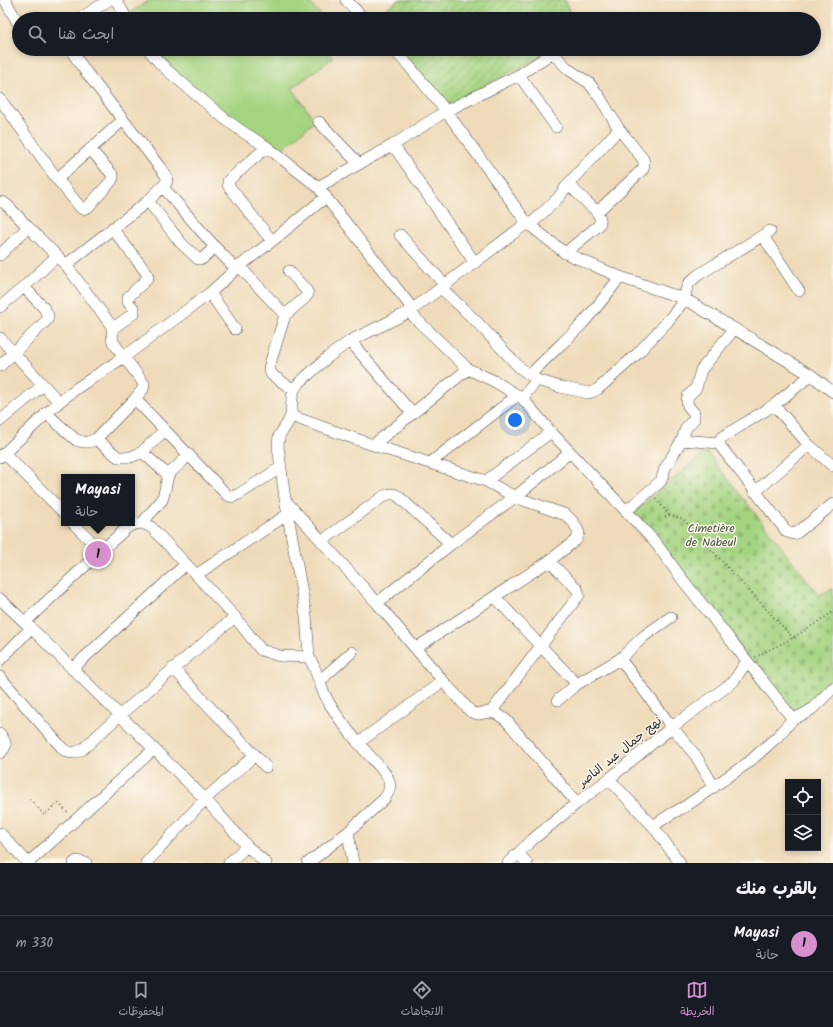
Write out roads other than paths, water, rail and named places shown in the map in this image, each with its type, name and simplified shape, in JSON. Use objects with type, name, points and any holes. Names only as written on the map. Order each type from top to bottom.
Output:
[{"type":"street","points":[[5,0],[12,12]]},
{"type":"street","points":[[90,12],[109,0]]},
{"type":"street","points":[[116,0],[123,12]]},
{"type":"street","points":[[346,0],[357,12]]},
{"type":"street","points":[[66,265],[148,201],[168,181],[75,56]]},
{"type":"street","points":[[154,56],[168,71],[225,119],[267,147],[318,187],[411,310],[468,369],[494,381],[520,397],[655,542],[682,579],[792,719]]},
{"type":"street","points":[[400,56],[446,110],[528,224],[565,253],[620,277],[684,299],[811,375],[833,392]]},
{"type":"street","points":[[318,187],[392,145],[446,110],[519,75],[548,56]]},
{"type":"street","points":[[559,56],[568,69],[588,83],[599,96],[619,129],[643,159],[643,169],[597,212]]},
{"type":"street","points":[[519,75],[556,127]]},
{"type":"street","points":[[0,99],[57,179],[83,209],[88,207],[112,180],[111,173],[90,149]]},
{"type":"street","points":[[57,179],[123,120]]},
{"type":"street","points":[[319,122],[359,164]]},
{"type":"street","points":[[308,863],[348,832],[385,798],[389,791],[390,785],[388,777],[358,743],[330,705],[323,693],[309,657],[306,615],[280,468],[278,441],[279,436],[291,416],[294,390],[298,384],[328,357],[350,341],[411,310],[528,224],[559,197],[568,184],[619,129]]},
{"type":"street","points":[[392,145],[475,262]]},
{"type":"street","points":[[267,147],[230,179],[228,181],[228,185],[272,241]]},
{"type":"street","points":[[565,253],[598,226],[600,222],[597,212],[568,184]]},
{"type":"street","points":[[163,187],[215,246],[285,315]]},
{"type":"street","points":[[61,511],[2,455],[46,412],[77,388],[124,357],[210,293],[238,268],[326,197]]},
{"type":"street","points":[[148,201],[181,243],[198,259],[202,258],[215,246]]},
{"type":"street","points":[[0,202],[3,202],[8,206],[66,265],[112,329],[113,342],[144,384],[143,389],[135,398],[96,439],[89,442],[76,440],[46,412]]},
{"type":"street","points":[[0,255],[28,227]]},
{"type":"street","points":[[112,228],[146,272],[148,278],[127,299],[134,309],[134,313],[112,329]]},
{"type":"street","points":[[400,235],[443,286],[520,367],[534,377],[560,387],[580,391],[594,391],[654,337],[684,299],[688,284],[698,275],[766,234],[799,291]]},
{"type":"street","points":[[0,307],[57,256]]},
{"type":"street","points":[[289,271],[308,294],[285,315],[269,369],[272,375],[294,390]]},
{"type":"street","points":[[430,463],[520,397],[545,359],[581,325],[620,277]]},
{"type":"street","points":[[0,366],[46,320],[48,316],[44,308],[24,287]]},
{"type":"street","points":[[210,293],[235,329]]},
{"type":"street","points":[[626,511],[661,481],[665,468],[682,440],[686,428],[694,419],[694,413],[688,406],[688,396],[696,388],[701,370],[734,329]]},
{"type":"street","points":[[0,338],[59,402]]},
{"type":"street","points":[[350,341],[412,413]]},
{"type":"street","points":[[373,444],[468,369]]},
{"type":"street","points":[[719,442],[721,438],[774,405],[811,375]]},
{"type":"street","points":[[0,421],[43,385]]},
{"type":"street","points":[[135,398],[230,497],[239,494],[280,468]]},
{"type":"street","points":[[774,405],[809,445],[833,466]]},
{"type":"street","points":[[291,416],[486,481],[515,497],[566,515],[574,523],[578,533],[576,540],[549,561],[416,648]]},
{"type":"street","points":[[96,439],[118,457],[130,457],[142,452],[165,430]]},
{"type":"street","points":[[486,481],[551,432]]},
{"type":"street","points":[[682,440],[719,442]]},
{"type":"street","points":[[719,442],[721,447],[787,532],[791,534],[798,532],[833,504]]},
{"type":"street","points":[[756,492],[809,445]]},
{"type":"street","points":[[142,452],[168,475]]},
{"type":"street","points":[[376,603],[515,497],[570,452]]},
{"type":"street","points":[[142,523],[162,500],[166,490],[168,475],[189,456]]},
{"type":"street","points":[[322,541],[384,496],[392,494],[400,497],[452,544]]},
{"type":"street","points":[[285,499],[471,712],[478,714],[491,712],[506,720],[577,803]]},
{"type":"street","points":[[196,575],[288,514]]},
{"type":"street","points":[[135,524],[142,523],[150,527],[235,617],[261,650],[280,656],[309,657]]},
{"type":"street","points":[[76,526],[101,551]]},
{"type":"street","points":[[0,660],[28,625],[101,551],[130,526]]},
{"type":"street","points":[[491,712],[579,595],[577,589],[549,561]]},
{"type":"street","points":[[72,669],[186,564]]},
{"type":"street","points":[[495,597],[577,684]]},
{"type":"street","points":[[0,599],[205,799],[247,846],[266,863]]},
{"type":"street","points":[[0,677],[63,749],[68,753],[76,752],[83,749],[173,668],[235,617]]},
{"type":"street","points":[[558,700],[577,684],[620,659],[644,636],[670,617]]},
{"type":"street","points":[[320,682],[352,652]]},
{"type":"street","points":[[620,659],[696,756],[714,787]]},
{"type":"street","name":"نهج جمال عبد الناصر","points":[[508,863],[532,840],[577,803],[609,779],[672,727],[733,682],[747,661]]},
{"type":"street","points":[[173,668],[266,767]]},
{"type":"street","points":[[358,743],[443,681]]},
{"type":"street","points":[[653,826],[686,806],[749,762],[777,737],[792,719],[813,708],[833,688]]},
{"type":"street","points":[[0,734],[6,743],[6,747],[0,753]]},
{"type":"street","points":[[0,833],[28,863],[154,749]]},
{"type":"street","points":[[146,863],[205,799],[255,755]]},
{"type":"street","points":[[609,779],[653,826],[680,863]]},
{"type":"street","points":[[348,832],[353,863]]},
{"type":"street","points":[[229,863],[247,846]]},
{"type":"street","points":[[518,853],[527,863]]},
{"type":"street","points":[[74,863],[77,861],[86,863]]},
{"type":"place","name":"Mayasi","points":[[98,554]]},
{"type":"park label","name":"Cimetière de Nabeul","points":[[711,535]]}]
